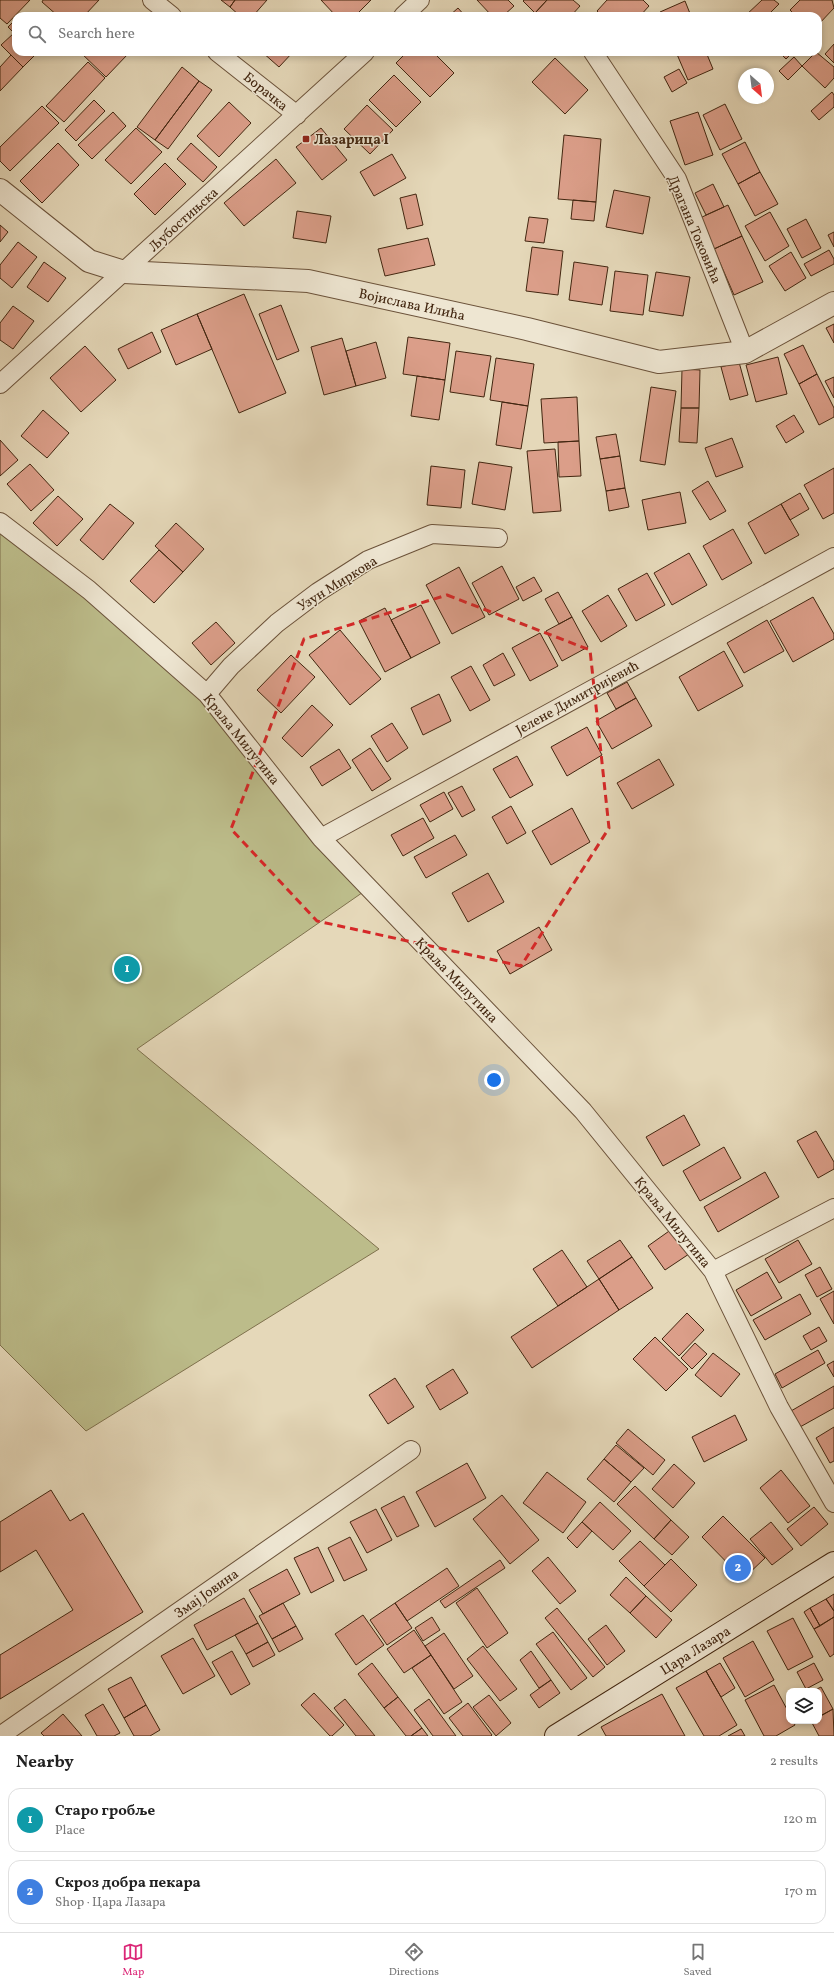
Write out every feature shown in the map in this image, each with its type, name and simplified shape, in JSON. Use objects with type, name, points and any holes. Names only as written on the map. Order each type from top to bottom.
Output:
[{"type":"street","points":[[152,0],[167,12]]},
{"type":"street","points":[[407,12],[420,0]]},
{"type":"street","name":"Борачка","points":[[222,56],[297,115]]},
{"type":"street","name":"Љубостињска","points":[[0,384],[297,115],[360,56]]},
{"type":"street","name":"Драгана Токовића","points":[[597,56],[677,179],[745,352]]},
{"type":"street","name":"Војислава Илића","points":[[0,190],[89,261],[124,272],[308,281],[527,329],[659,362],[745,352],[834,303]]},
{"type":"street","name":"Краља Милутина","points":[[0,522],[89,590],[207,694],[321,838],[583,1111],[713,1271],[779,1407],[834,1503]]},
{"type":"street","name":"Узун Миркова","points":[[207,694],[231,666],[277,624],[318,592],[368,560],[432,534],[498,538]]},
{"type":"street","name":"Јелене Димитријевић","points":[[321,838],[834,557]]},
{"type":"street","points":[[713,1271],[834,1208]]},
{"type":"street","name":"Змај Јовина","points":[[0,1736],[412,1450]]},
{"type":"street","name":"Цара Лазара","points":[[556,1736],[834,1563]]},
{"type":"highlighted area","points":[[447,595],[590,650],[609,828],[521,966],[317,921],[231,829],[304,639]]},
{"type":"green space","points":[[0,522],[207,694],[369,888],[137,1049],[379,1249],[86,1431],[0,1345]]},
{"type":"building","points":[[0,0],[30,0],[18,12],[12,12],[12,19],[7,24],[0,18]]},
{"type":"building","points":[[43,0],[99,0],[88,12],[53,12],[42,2]]},
{"type":"building","points":[[221,0],[235,0],[230,7]]},
{"type":"building","points":[[235,0],[267,0],[256,12],[236,12],[230,7]]},
{"type":"building","points":[[321,0],[371,0],[359,12],[332,12]]},
{"type":"building","points":[[477,0],[508,0],[514,6],[507,12],[488,12]]},
{"type":"building","points":[[547,0],[536,12],[534,12],[523,1]]},
{"type":"building","points":[[547,0],[573,0],[580,6],[575,12],[536,12]]},
{"type":"building","points":[[607,0],[643,0],[649,6],[644,12],[597,11]]},
{"type":"building","points":[[762,0],[774,0],[779,4],[771,12],[749,12]]},
{"type":"building","points":[[800,0],[832,0],[834,8],[822,21],[822,12],[792,12],[790,10]]},
{"type":"building","points":[[685,1],[689,12],[660,12]]},
{"type":"building","points":[[458,8],[462,12],[454,12]]},
{"type":"building","points":[[12,23],[12,31],[8,27]]},
{"type":"building","points":[[12,35],[12,56],[1,45]]},
{"type":"building","points":[[834,44],[834,63],[825,54]]},
{"type":"building","points":[[11,55],[23,67],[0,91],[0,67]]},
{"type":"building","points":[[12,56],[34,56],[23,67]]},
{"type":"building","points":[[84,56],[126,56],[106,77]]},
{"type":"building","points":[[267,56],[289,56],[279,67]]},
{"type":"building","points":[[403,56],[437,56],[454,73],[430,97],[396,63]]},
{"type":"building","points":[[678,56],[708,56],[713,69],[688,80]]},
{"type":"building","points":[[812,56],[821,56],[834,67],[834,78],[825,88],[802,66]]},
{"type":"building","points":[[794,57],[802,66],[788,80],[779,71]]},
{"type":"building","points":[[555,58],[588,90],[565,114],[532,82]]},
{"type":"building","points":[[88,62],[105,78],[64,122],[46,106]]},
{"type":"building","points":[[182,67],[199,81],[155,140],[137,127]]},
{"type":"building","points":[[679,69],[687,83],[672,92],[664,77]]},
{"type":"building","points":[[394,75],[421,102],[396,127],[369,100]]},
{"type":"building","points":[[199,81],[212,90],[168,149],[155,140]]},
{"type":"building","points":[[832,92],[834,95],[834,107],[819,120],[811,111]]},
{"type":"building","points":[[94,100],[105,111],[76,141],[65,130]]},
{"type":"building","points":[[229,102],[251,123],[219,157],[197,136]]},
{"type":"building","points":[[725,104],[742,139],[720,150],[703,115]]},
{"type":"building","points":[[367,105],[393,130],[370,154],[344,129]]},
{"type":"building","points":[[42,106],[59,123],[10,171],[0,161],[0,147]]},
{"type":"building","points":[[113,112],[126,126],[92,159],[78,145]]},
{"type":"building","points":[[698,112],[713,155],[685,165],[670,121]]},
{"type":"building","points":[[136,128],[162,152],[131,184],[105,160]]},
{"type":"building","points":[[321,128],[347,160],[322,180],[296,147]]},
{"type":"building","points":[[564,135],[601,139],[596,202],[558,199]]},
{"type":"building","points":[[745,142],[760,172],[738,184],[722,154]]},
{"type":"building","points":[[58,143],[79,165],[42,203],[20,181]]},
{"type":"building","points":[[191,143],[217,167],[203,182],[177,159]]},
{"type":"building","points":[[392,154],[406,178],[374,196],[360,172]]},
{"type":"building","points":[[276,159],[296,183],[244,226],[224,203]]},
{"type":"building","points":[[165,163],[186,184],[155,215],[134,194]]},
{"type":"building","points":[[760,172],[778,204],[755,216],[738,184]]},
{"type":"building","points":[[713,184],[724,207],[706,215],[695,193]]},
{"type":"building","points":[[614,190],[650,197],[643,234],[606,227]]},
{"type":"building","points":[[416,194],[423,225],[407,229],[400,198]]},
{"type":"building","points":[[573,200],[596,202],[594,221],[571,219]]},
{"type":"building","points":[[728,205],[742,236],[714,249],[700,218]]},
{"type":"building","points":[[297,211],[331,216],[326,243],[293,238]]},
{"type":"building","points":[[770,212],[789,246],[765,261],[745,226]]},
{"type":"building","points":[[529,217],[548,219],[544,243],[525,241]]},
{"type":"building","points":[[806,219],[821,248],[802,258],[787,229]]},
{"type":"building","points":[[0,225],[8,232],[0,242]]},
{"type":"building","points":[[834,232],[834,247],[828,235]]},
{"type":"building","points":[[742,236],[763,282],[734,295],[714,249]]},
{"type":"building","points":[[428,238],[435,265],[385,276],[378,249]]},
{"type":"building","points":[[18,242],[37,257],[12,288],[0,278],[0,265]]},
{"type":"building","points":[[532,247],[563,251],[558,295],[526,291]]},
{"type":"building","points":[[829,250],[834,259],[834,264],[811,276],[804,264]]},
{"type":"building","points":[[791,252],[806,278],[785,291],[769,266]]},
{"type":"building","points":[[44,262],[66,278],[48,302],[27,287]]},
{"type":"building","points":[[574,262],[608,267],[602,305],[569,300]]},
{"type":"building","points":[[615,271],[648,275],[643,315],[610,311]]},
{"type":"building","points":[[656,272],[690,277],[683,316],[649,311]]},
{"type":"building","points":[[244,294],[286,393],[239,413],[197,314]]},
{"type":"building","points":[[281,305],[299,351],[277,360],[259,314]]},
{"type":"building","points":[[13,306],[34,321],[13,349],[0,340],[0,323]]},
{"type":"building","points":[[197,314],[212,349],[176,365],[161,330]]},
{"type":"building","points":[[834,324],[834,343],[826,328]]},
{"type":"building","points":[[152,332],[161,352],[128,369],[118,349]]},
{"type":"building","points":[[408,337],[450,343],[445,380],[403,374]]},
{"type":"building","points":[[342,338],[356,386],[324,395],[311,347]]},
{"type":"building","points":[[376,342],[386,378],[356,386],[346,351]]},
{"type":"building","points":[[803,345],[817,374],[799,384],[784,354]]},
{"type":"building","points":[[85,346],[116,380],[81,412],[50,378]]},
{"type":"building","points":[[456,351],[491,356],[484,397],[450,392]]},
{"type":"building","points":[[778,357],[787,394],[756,402],[746,365]]},
{"type":"building","points":[[496,358],[534,364],[528,406],[490,400]]},
{"type":"building","points":[[739,362],[748,395],[730,400],[721,367]]},
{"type":"building","points":[[682,369],[700,370],[699,408],[681,408]]},
{"type":"building","points":[[817,374],[834,408],[834,417],[819,425],[799,384]]},
{"type":"building","points":[[417,376],[445,380],[439,420],[411,416]]},
{"type":"building","points":[[834,377],[834,398],[825,381]]},
{"type":"building","points":[[651,387],[676,391],[665,465],[640,461]]},
{"type":"building","points":[[577,397],[579,441],[544,443],[541,399]]},
{"type":"building","points":[[502,402],[528,406],[521,449],[496,445]]},
{"type":"building","points":[[681,408],[699,408],[697,443],[679,442]]},
{"type":"building","points":[[43,410],[69,433],[47,458],[21,436]]},
{"type":"building","points":[[794,415],[804,432],[786,443],[776,426]]},
{"type":"building","points":[[616,434],[620,456],[600,459],[596,437]]},
{"type":"building","points":[[732,438],[743,467],[716,477],[705,448]]},
{"type":"building","points":[[0,440],[18,460],[0,476]]},
{"type":"building","points":[[579,441],[581,476],[559,477],[558,442]]},
{"type":"building","points":[[555,449],[561,511],[533,513],[527,451]]},
{"type":"building","points":[[620,456],[625,488],[606,491],[600,459]]},
{"type":"building","points":[[479,462],[512,467],[505,510],[472,504]]},
{"type":"building","points":[[30,464],[54,490],[31,511],[7,484]]},
{"type":"building","points":[[431,466],[465,470],[461,508],[427,505]]},
{"type":"building","points":[[834,468],[834,513],[823,519],[804,485]]},
{"type":"building","points":[[708,481],[726,511],[710,520],[692,491]]},
{"type":"building","points":[[625,488],[629,507],[609,511],[606,491]]},
{"type":"building","points":[[680,492],[686,523],[648,530],[642,500]]},
{"type":"building","points":[[800,493],[809,509],[790,520],[781,504]]},
{"type":"building","points":[[58,496],[83,519],[57,546],[33,523]]},
{"type":"building","points":[[110,504],[134,523],[103,560],[80,540]]},
{"type":"building","points":[[781,504],[799,535],[765,554],[748,523]]},
{"type":"building","points":[[176,523],[204,549],[183,572],[155,546]]},
{"type":"building","points":[[733,529],[752,563],[722,580],[703,546]]},
{"type":"building","points":[[159,550],[183,572],[154,603],[130,581]]},
{"type":"building","points":[[689,553],[707,585],[672,605],[654,573]]},
{"type":"building","points":[[502,566],[519,599],[489,615],[472,583]]},
{"type":"building","points":[[459,567],[485,617],[452,634],[426,585]]},
{"type":"building","points":[[647,573],[665,605],[636,621],[618,589]]},
{"type":"building","points":[[534,577],[542,591],[523,601],[516,587]]},
{"type":"building","points":[[558,592],[572,617],[559,624],[545,599]]},
{"type":"building","points":[[608,595],[627,626],[601,642],[582,611]]},
{"type":"building","points":[[813,597],[834,634],[834,639],[793,662],[770,621]]},
{"type":"building","points":[[421,605],[440,643],[411,658],[391,620]]},
{"type":"building","points":[[385,608],[411,658],[385,672],[359,621]]},
{"type":"building","points":[[572,617],[588,647],[562,661],[546,631]]},
{"type":"building","points":[[767,620],[784,651],[744,673],[727,643]]},
{"type":"building","points":[[216,622],[235,643],[211,665],[192,643]]},
{"type":"building","points":[[340,630],[381,679],[350,705],[309,655]]},
{"type":"building","points":[[540,633],[558,666],[530,681],[512,648]]},
{"type":"building","points":[[724,651],[743,686],[698,711],[679,677]]},
{"type":"building","points":[[503,653],[515,675],[494,686],[483,665]]},
{"type":"building","points":[[291,655],[315,677],[281,713],[257,690]]},
{"type":"building","points":[[471,666],[490,700],[470,711],[451,677]]},
{"type":"building","points":[[627,682],[636,698],[616,709],[607,693]]},
{"type":"building","points":[[439,694],[451,721],[423,735],[411,708]]},
{"type":"building","points":[[636,698],[652,726],[612,749],[596,721]]},
{"type":"building","points":[[312,705],[333,725],[302,757],[282,738]]},
{"type":"building","points":[[392,723],[408,748],[387,762],[371,736]]},
{"type":"building","points":[[587,727],[602,755],[567,776],[551,747]]},
{"type":"building","points":[[370,748],[391,779],[372,791],[352,760]]},
{"type":"building","points":[[339,749],[351,768],[322,786],[310,767]]},
{"type":"building","points":[[517,756],[533,785],[510,798],[493,769]]},
{"type":"building","points":[[659,759],[674,785],[632,809],[617,783]]},
{"type":"building","points":[[462,786],[475,810],[462,817],[448,793]]},
{"type":"building","points":[[444,792],[453,809],[430,822],[420,805]]},
{"type":"building","points":[[511,806],[526,833],[507,844],[492,817]]},
{"type":"building","points":[[572,808],[590,842],[551,865],[532,831]]},
{"type":"building","points":[[423,818],[434,838],[403,856],[391,835]]},
{"type":"building","points":[[455,835],[467,855],[426,878],[414,857]]},
{"type":"building","points":[[488,873],[504,902],[468,922],[452,893]]},
{"type":"building","points":[[539,927],[552,950],[510,974],[497,951]]},
{"type":"building","points":[[684,1115],[700,1145],[663,1166],[646,1137]]},
{"type":"building","points":[[816,1131],[834,1162],[834,1169],[818,1178],[797,1141]]},
{"type":"building","points":[[724,1147],[741,1178],[700,1201],[683,1171]]},
{"type":"building","points":[[765,1172],[779,1197],[718,1232],[704,1207]]},
{"type":"building","points":[[672,1229],[689,1254],[665,1270],[648,1246]]},
{"type":"building","points":[[620,1240],[632,1257],[599,1279],[587,1261]]},
{"type":"building","points":[[798,1240],[812,1264],[779,1283],[765,1259]]},
{"type":"building","points":[[562,1250],[587,1287],[558,1306],[533,1269]]},
{"type":"building","points":[[632,1257],[653,1288],[619,1310],[599,1279]]},
{"type":"building","points":[[820,1267],[832,1289],[817,1297],[805,1275]]},
{"type":"building","points":[[767,1272],[782,1298],[751,1316],[736,1290]]},
{"type":"building","points":[[599,1279],[619,1310],[532,1368],[511,1337]]},
{"type":"building","points":[[834,1291],[834,1324],[820,1299]]},
{"type":"building","points":[[800,1294],[811,1314],[765,1340],[753,1320]]},
{"type":"building","points":[[687,1313],[704,1330],[679,1356],[662,1339]]},
{"type":"building","points":[[819,1327],[827,1341],[811,1350],[803,1336]]},
{"type":"building","points":[[655,1337],[688,1369],[666,1391],[633,1359]]},
{"type":"building","points":[[695,1343],[707,1354],[692,1369],[681,1358]]},
{"type":"building","points":[[818,1350],[825,1363],[782,1388],[775,1374]]},
{"type":"building","points":[[713,1353],[740,1374],[721,1397],[695,1375]]},
{"type":"building","points":[[834,1361],[834,1377],[827,1365]]},
{"type":"building","points":[[453,1369],[468,1393],[440,1410],[426,1386]]},
{"type":"building","points":[[395,1378],[414,1407],[388,1424],[369,1395]]},
{"type":"building","points":[[834,1386],[834,1408],[800,1427],[791,1411]]},
{"type":"building","points":[[735,1415],[747,1440],[704,1462],[692,1437]]},
{"type":"building","points":[[834,1427],[834,1461],[830,1463],[816,1438]]},
{"type":"building","points":[[628,1429],[665,1460],[653,1475],[616,1443]]},
{"type":"building","points":[[616,1445],[644,1468],[631,1482],[604,1459]]},
{"type":"building","points":[[604,1459],[631,1482],[614,1502],[587,1479]]},
{"type":"building","points":[[467,1463],[486,1498],[435,1527],[416,1492]]},
{"type":"building","points":[[674,1464],[695,1483],[673,1508],[652,1489]]},
{"type":"building","points":[[781,1470],[810,1506],[788,1523],[760,1488]]},
{"type":"building","points":[[547,1472],[586,1502],[563,1533],[523,1503]]},
{"type":"building","points":[[635,1486],[671,1520],[654,1539],[617,1504]]},
{"type":"building","points":[[51,1490],[70,1521],[83,1513],[143,1612],[0,1699],[0,1655],[73,1610],[36,1550],[0,1572],[0,1522]]},
{"type":"building","points":[[502,1495],[539,1540],[510,1564],[473,1519]]},
{"type":"building","points":[[404,1496],[419,1526],[397,1537],[381,1508]]},
{"type":"building","points":[[600,1502],[631,1531],[613,1550],[582,1522]]},
{"type":"building","points":[[814,1507],[828,1524],[801,1546],[787,1529]]},
{"type":"building","points":[[376,1509],[392,1540],[367,1553],[350,1522]]},
{"type":"building","points":[[723,1516],[765,1558],[743,1579],[702,1537]]},
{"type":"building","points":[[671,1520],[689,1537],[672,1555],[654,1539]]},
{"type":"building","points":[[582,1522],[592,1531],[577,1548],[567,1538]]},
{"type":"building","points":[[771,1522],[793,1549],[772,1565],[750,1539]]},
{"type":"building","points":[[350,1537],[367,1570],[344,1581],[328,1548]]},
{"type":"building","points":[[640,1541],[665,1565],[644,1586],[619,1561]]},
{"type":"building","points":[[318,1547],[334,1581],[311,1593],[294,1558]]},
{"type":"building","points":[[548,1557],[576,1591],[560,1604],[532,1571]]},
{"type":"building","points":[[671,1559],[697,1585],[671,1612],[644,1586]]},
{"type":"building","points":[[500,1560],[505,1568],[445,1608],[440,1601]]},
{"type":"building","points":[[447,1568],[459,1586],[407,1621],[395,1603]]},
{"type":"building","points":[[287,1569],[300,1594],[263,1614],[249,1590]]},
{"type":"building","points":[[626,1577],[646,1596],[630,1613],[610,1595]]},
{"type":"building","points":[[477,1588],[508,1633],[487,1648],[456,1603]]},
{"type":"building","points":[[834,1594],[834,1611],[826,1599]]},
{"type":"building","points":[[646,1596],[672,1620],[656,1638],[630,1613]]},
{"type":"building","points":[[244,1598],[258,1623],[207,1650],[194,1625]]},
{"type":"building","points":[[826,1599],[834,1611],[834,1617],[820,1626],[810,1608]]},
{"type":"building","points":[[283,1603],[296,1626],[272,1639],[259,1616]]},
{"type":"building","points":[[395,1603],[412,1628],[387,1645],[370,1620]]},
{"type":"building","points":[[557,1608],[605,1667],[593,1677],[545,1618]]},
{"type":"building","points":[[810,1608],[820,1626],[814,1629],[804,1612]]},
{"type":"building","points":[[363,1615],[384,1645],[356,1665],[335,1634]]},
{"type":"building","points":[[432,1617],[440,1630],[423,1641],[415,1628]]},
{"type":"building","points":[[834,1617],[834,1654],[830,1657],[814,1629]]},
{"type":"building","points":[[793,1618],[813,1657],[788,1670],[767,1631]]},
{"type":"building","points":[[258,1623],[268,1642],[246,1654],[235,1635]]},
{"type":"building","points":[[606,1625],[625,1651],[607,1665],[588,1639]]},
{"type":"building","points":[[296,1626],[303,1639],[279,1652],[272,1639]]},
{"type":"building","points":[[414,1630],[431,1655],[404,1673],[387,1649]]},
{"type":"building","points":[[553,1632],[587,1678],[571,1690],[536,1644]]},
{"type":"building","points":[[444,1633],[473,1676],[454,1689],[425,1646]]},
{"type":"building","points":[[193,1638],[215,1676],[183,1694],[161,1656]]},
{"type":"building","points":[[753,1641],[774,1680],[745,1697],[723,1658]]},
{"type":"building","points":[[268,1642],[275,1655],[253,1667],[246,1654]]},
{"type":"building","points":[[483,1646],[517,1689],[500,1701],[467,1659]]},
{"type":"building","points":[[232,1651],[250,1684],[231,1695],[212,1662]]},
{"type":"building","points":[[531,1651],[551,1680],[539,1688],[520,1660]]},
{"type":"building","points":[[431,1655],[462,1702],[444,1714],[412,1668]]},
{"type":"building","points":[[372,1663],[398,1697],[384,1708],[358,1674]]},
{"type":"building","points":[[720,1663],[735,1688],[721,1697],[706,1671]]},
{"type":"building","points":[[814,1663],[823,1680],[805,1688],[797,1672]]},
{"type":"building","points":[[706,1671],[737,1725],[719,1736],[704,1736],[676,1688]]},
{"type":"building","points":[[131,1677],[146,1705],[124,1718],[108,1689]]},
{"type":"building","points":[[551,1680],[560,1693],[539,1708],[530,1695]]},
{"type":"building","points":[[774,1685],[786,1707],[786,1724],[795,1725],[776,1736],[764,1736],[745,1700]]},
{"type":"building","points":[[822,1689],[833,1709],[822,1715]]},
{"type":"building","points":[[314,1693],[344,1725],[332,1736],[330,1736],[301,1705]]},
{"type":"building","points":[[662,1694],[685,1736],[606,1736],[601,1727]]},
{"type":"building","points":[[489,1695],[511,1723],[496,1736],[473,1707]]},
{"type":"building","points":[[398,1697],[422,1728],[411,1736],[406,1736],[384,1708]]},
{"type":"building","points":[[345,1699],[375,1736],[356,1736],[334,1708]]},
{"type":"building","points":[[429,1699],[456,1736],[433,1736],[414,1710]]},
{"type":"building","points":[[468,1703],[492,1735],[491,1736],[463,1736],[449,1718]]},
{"type":"building","points":[[103,1704],[120,1733],[114,1736],[97,1736],[85,1715]]},
{"type":"building","points":[[146,1705],[160,1730],[150,1736],[134,1736],[124,1718]]},
{"type":"building","points":[[833,1709],[834,1736],[819,1736],[813,1724],[822,1724],[822,1715]]},
{"type":"building","points":[[63,1714],[82,1736],[44,1736],[41,1733]]},
{"type":"building","points":[[422,1728],[428,1736],[411,1736]]},
{"type":"building","points":[[741,1729],[745,1736],[728,1736]]},
{"type":"place","name":"Лазарица I","points":[[306,139]]},
{"type":"place","name":"Старо гробље","points":[[127,969]]},
{"type":"place","name":"Скроз добра пекара","points":[[738,1568]]}]
